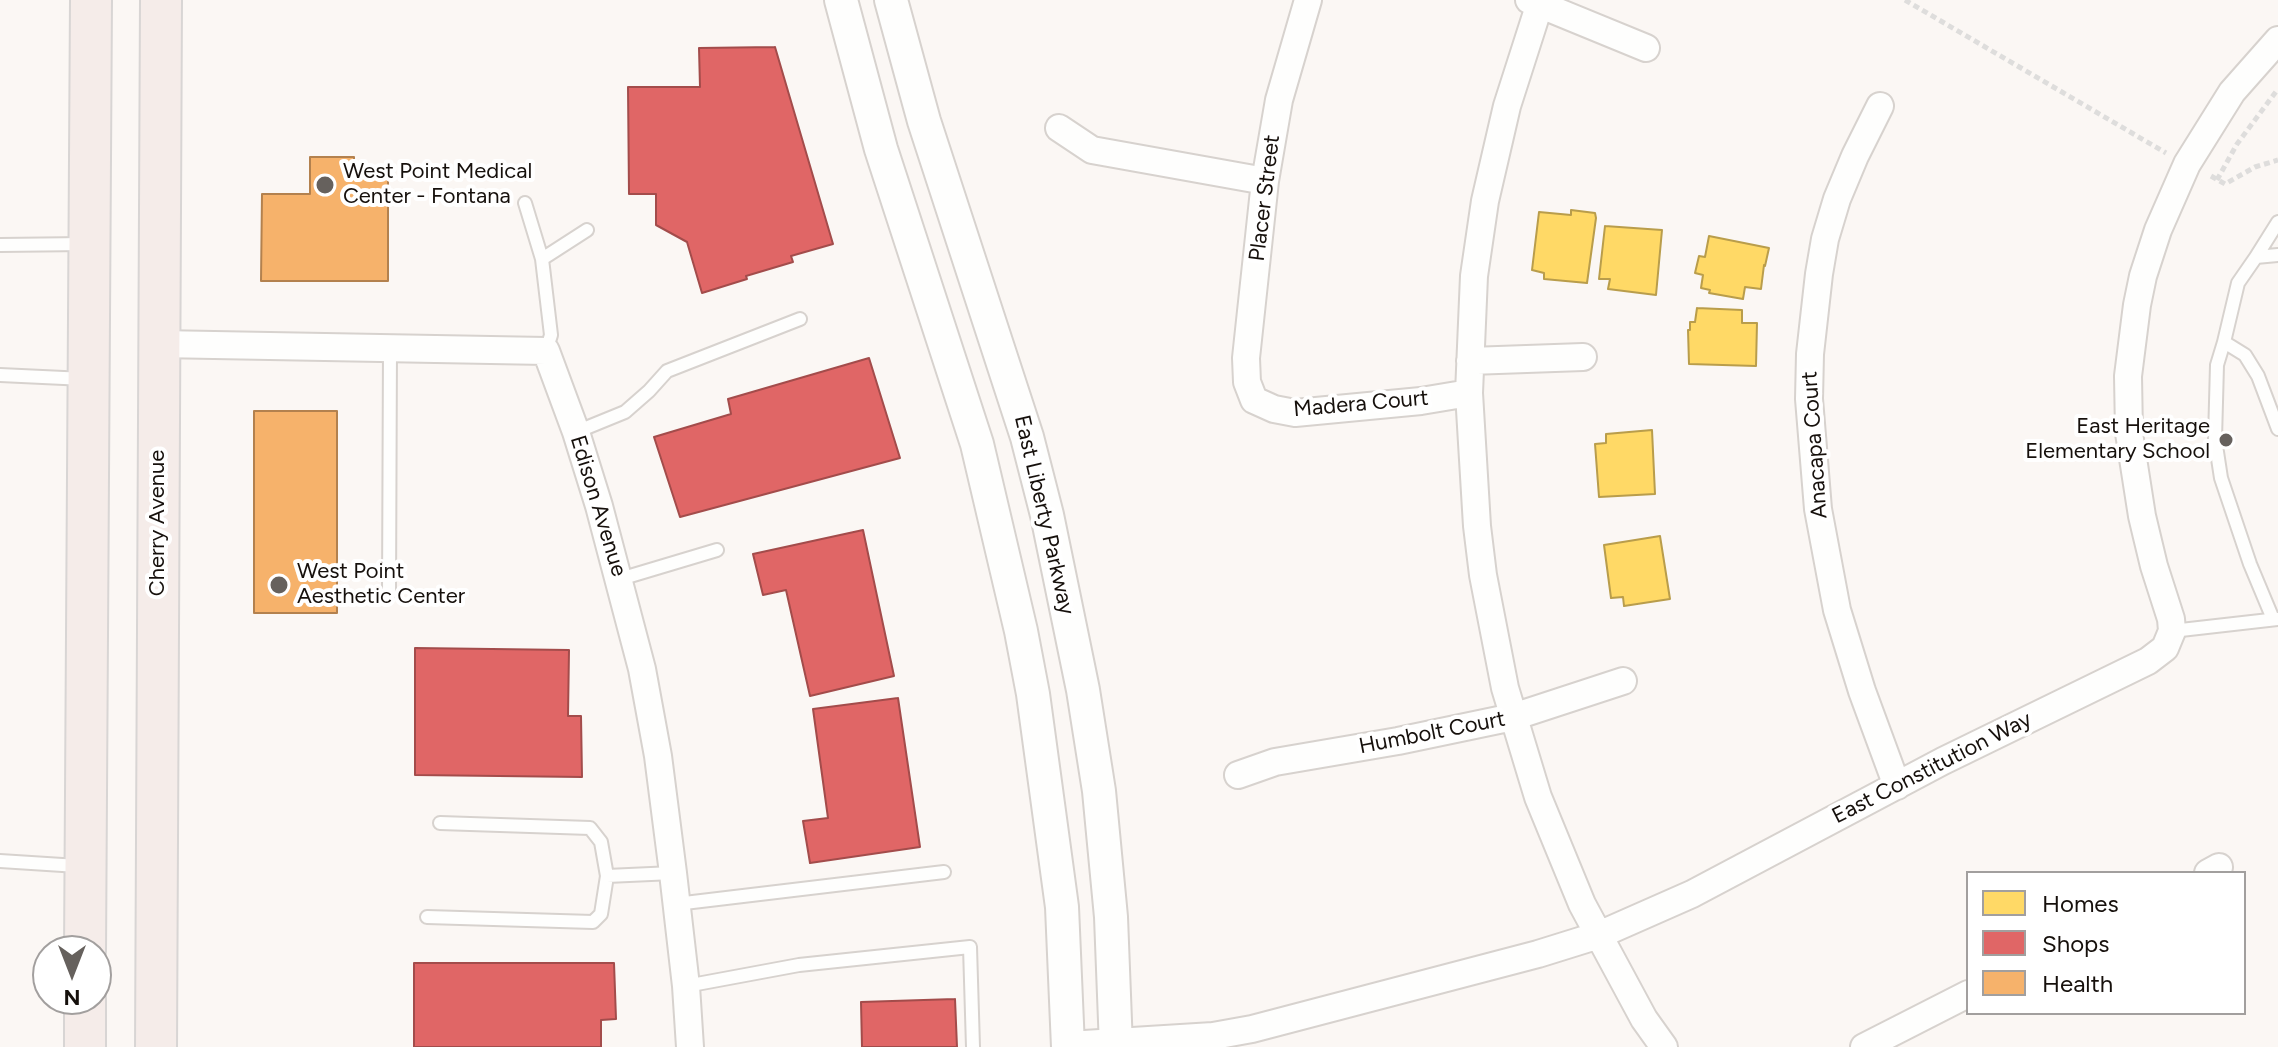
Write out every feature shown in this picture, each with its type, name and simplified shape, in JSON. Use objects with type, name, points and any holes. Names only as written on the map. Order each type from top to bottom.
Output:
[{"type":"main road","points":[[85,935],[91,0]]},
{"type":"main road","name":"Cherry Avenue","points":[[156,1047],[161,0]]},
{"type":"main road","points":[[85,1015],[85,1047]]},
{"type":"street","points":[[841,0],[881,149],[981,457],[1021,631],[1033,694],[1062,907],[1068,1046]]},
{"type":"street","name":"East Liberty Parkway","points":[[891,0],[924,121],[1019,409],[1047,515],[1083,690],[1099,791],[1111,917],[1116,1045]]},
{"type":"street","name":"Placer Street","points":[[1254,400],[1247,382],[1246,358],[1265,181],[1279,100],[1308,0]]},
{"type":"street","points":[[1646,48],[1536,2],[1485,201],[1474,276],[1469,393],[1483,575],[1513,717],[1538,797],[1582,904],[1644,1019],[1664,1047]]},
{"type":"street","points":[[2172,631],[2142,516],[2131,445],[2128,376],[2137,305],[2158,230],[2187,164],[2232,92],[2278,40]]},
{"type":"street","name":"Anacapa Court","points":[[1880,106],[1837,199],[1825,239],[1810,354],[1809,412],[1818,509],[1837,610],[1862,691],[1897,786]]},
{"type":"street","points":[[1059,128],[1092,150],[1265,181]]},
{"type":"street","points":[[159,344],[546,351]]},
{"type":"street","name":"Edison Avenue","points":[[546,351],[576,432],[620,579],[642,669],[658,756],[673,873],[690,1047]]},
{"type":"street","points":[[1470,361],[1583,357]]},
{"type":"street","name":"Madera Court","points":[[1254,400],[1274,409],[1295,413],[1421,401],[1469,393]]},
{"type":"street","name":"East Constitution Way","points":[[1068,1046],[1116,1045],[1252,1029],[1599,935],[1692,894],[1897,786],[2148,661],[2165,648],[2172,631]]},
{"type":"street","name":"Humbolt Court","points":[[1238,775],[1275,762],[1513,717],[1623,681]]},
{"type":"street","points":[[1864,1047],[1966,995]]},
{"type":"lane","points":[[525,203],[542,259],[551,335],[546,351]]},
{"type":"lane","points":[[2172,631],[2275,619],[2250,564],[2221,478],[2215,439],[2217,365],[2238,283],[2278,222]]},
{"type":"lane","points":[[542,259],[587,230]]},
{"type":"lane","points":[[0,245],[89,244]]},
{"type":"lane","points":[[2256,257],[2278,255]]},
{"type":"lane","points":[[576,432],[625,412],[667,371],[800,319]]},
{"type":"lane","points":[[2224,342],[2245,355],[2258,376],[2278,429]]},
{"type":"lane","points":[[389,593],[390,348]]},
{"type":"lane","points":[[0,375],[88,379]]},
{"type":"lane","points":[[620,579],[717,550]]},
{"type":"lane","points":[[427,917],[593,922],[601,914],[607,876],[601,842],[590,828],[440,823]]},
{"type":"lane","points":[[0,861],[86,866]]},
{"type":"lane","points":[[676,904],[944,872]]},
{"type":"lane","points":[[607,876],[673,873]]},
{"type":"lane","points":[[686,986],[799,965],[970,947],[973,1047]]},
{"type":"path","points":[[1905,0],[2155,147]]},
{"type":"path","points":[[2278,89],[2237,144],[2217,180],[2225,184],[2255,167],[2278,160]]},
{"type":"building: Homes","points":[[1571,210],[1595,213],[1587,283],[1544,279],[1544,273],[1532,270],[1539,212],[1571,215]]},
{"type":"building: Homes","points":[[1605,226],[1662,230],[1656,295],[1608,289],[1610,279],[1599,279]]},
{"type":"building: Homes","points":[[1709,236],[1769,248],[1761,289],[1745,287],[1743,299],[1709,293],[1710,290],[1701,288],[1703,275],[1695,273],[1699,256],[1705,257]]},
{"type":"building: Homes","points":[[1697,308],[1742,310],[1742,323],[1757,323],[1756,366],[1689,364],[1688,330],[1690,322],[1695,322]]},
{"type":"building: Homes","points":[[1652,430],[1655,494],[1599,497],[1595,444],[1606,443],[1606,434]]},
{"type":"building: Homes","points":[[1660,536],[1670,599],[1624,606],[1623,597],[1611,598],[1604,545]]},
{"type":"building: Shops","points":[[775,47],[833,244],[791,256],[793,262],[702,293],[687,242],[656,225],[656,194],[629,194],[628,87],[700,87],[699,48]]},
{"type":"building: Shops","points":[[869,358],[900,458],[680,517],[654,437],[731,414],[728,399]]},
{"type":"building: Shops","points":[[863,530],[894,676],[810,696],[786,590],[763,595],[753,554]]},
{"type":"building: Shops","points":[[415,648],[569,650],[568,716],[581,716],[582,777],[415,775]]},
{"type":"building: Shops","points":[[898,698],[920,847],[810,863],[803,821],[828,818],[813,709]]},
{"type":"building: Shops","points":[[414,963],[614,963],[616,1019],[601,1020],[601,1047],[414,1047]]},
{"type":"building: Shops","points":[[955,999],[957,1047],[862,1047],[861,1002]]},
{"type":"building: Health","points":[[310,157],[354,157],[354,170],[388,170],[388,281],[261,281],[262,194],[310,194]]},
{"type":"building: Health","points":[[254,411],[337,411],[337,613],[254,613]]},
{"type":"place","name":"West Point Medical Center - Fontana","points":[[325,185]]},
{"type":"place","name":"East Heritage Elementary School","points":[[2226,440]]},
{"type":"place","name":"West Point Aesthetic Center","points":[[279,585]]}]
